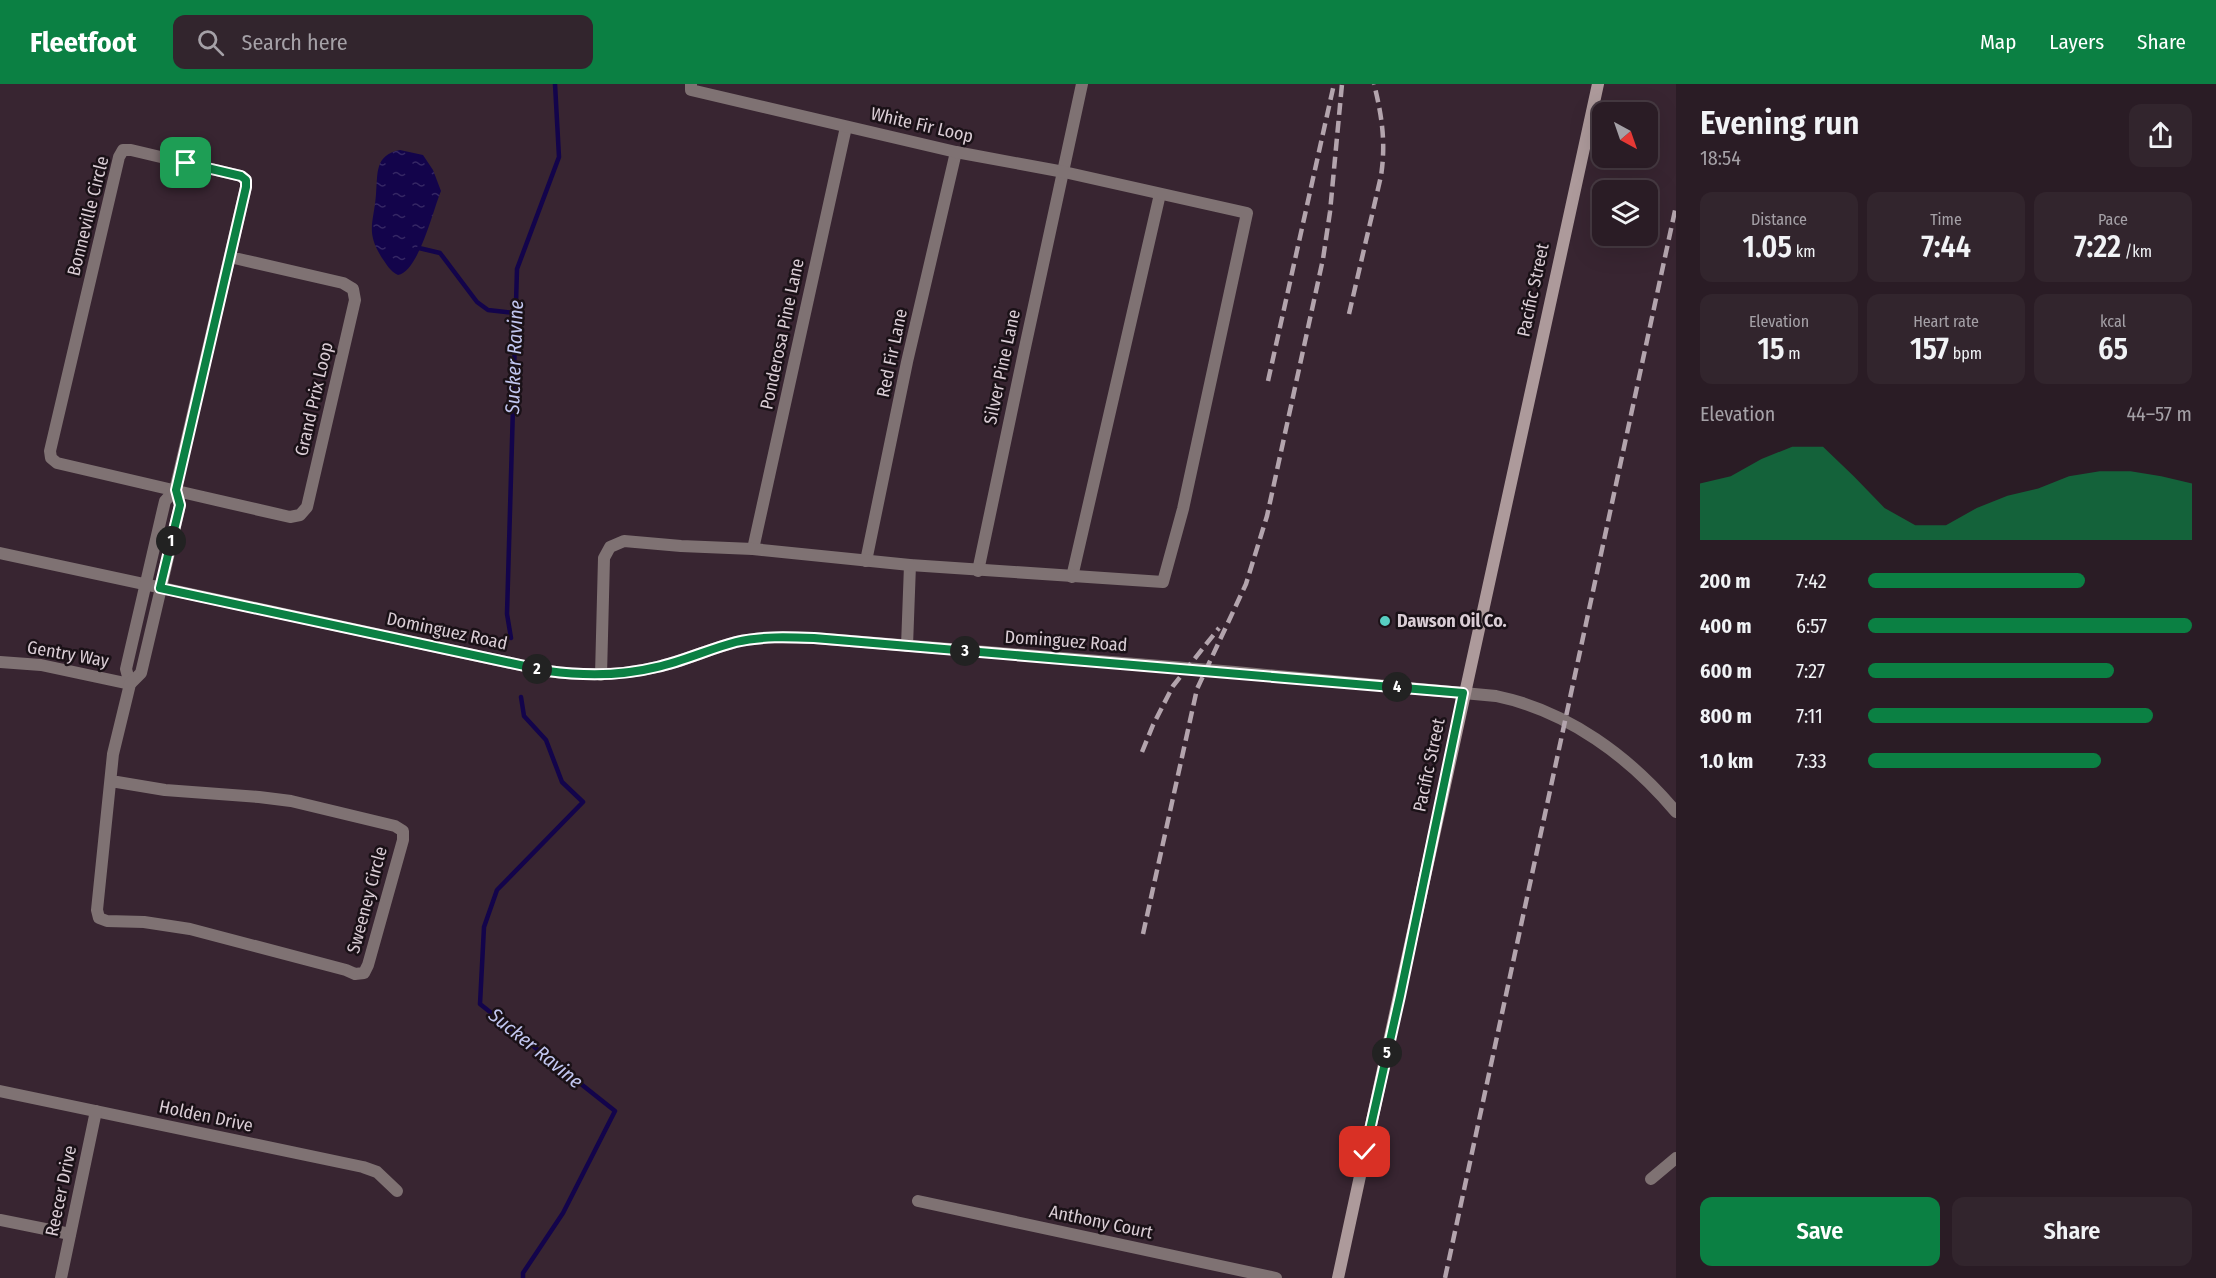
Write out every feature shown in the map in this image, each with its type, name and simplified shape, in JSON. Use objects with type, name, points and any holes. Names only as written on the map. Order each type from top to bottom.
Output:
[{"type":"main road","name":"Pacific Street","points":[[1338,1278],[1463,693],[1598,84]]},
{"type":"street","name":"White Fir Loop","points":[[691,84],[691,90],[846,127],[1247,213],[1183,509],[1163,582],[1072,577]]},
{"type":"street","points":[[1064,172],[1083,84]]},
{"type":"street","name":"Ponderosa Pine Lane","points":[[753,549],[846,127]]},
{"type":"street","name":"Bonneville Circle","points":[[160,588],[180,505],[176,490],[246,180],[241,176],[123,150],[119,158],[50,451],[51,458],[57,463],[176,490]]},
{"type":"street","name":"Red Fir Lane","points":[[866,561],[907,362],[956,152]]},
{"type":"street","name":"Silver Pine Lane","points":[[978,570],[1023,352],[1064,172]]},
{"type":"street","points":[[601,675],[604,558],[610,547],[624,541],[753,549],[910,565],[1072,577],[1160,194]]},
{"type":"street","name":"Grand Prix Loop","points":[[176,490],[290,517],[300,515],[307,507],[350,323],[355,300],[353,289],[343,282],[230,257]]},
{"type":"street","name":"Bonneville Circle","points":[[145,584],[165,501],[176,490]]},
{"type":"street","name":"Dominguez Road","points":[[0,553],[548,671],[601,675],[659,667],[739,641],[781,637],[1235,672],[1505,698],[1538,709],[1578,728],[1626,760],[1676,812]]},
{"type":"street","points":[[907,646],[910,565]]},
{"type":"street","name":"Sweeney Circle","points":[[111,781],[165,790],[259,796],[291,801],[395,826],[403,831],[403,840],[364,973],[355,974],[327,964],[190,929],[144,922],[107,921],[99,918],[97,910],[113,754],[130,684],[126,669],[145,584]]},
{"type":"street","name":"Sweeney Circle","points":[[130,684],[141,673],[160,588]]},
{"type":"street","name":"Gentry Way","points":[[0,662],[41,665],[130,684]]},
{"type":"street","name":"Holden Drive","points":[[0,1091],[363,1167],[378,1172],[397,1191]]},
{"type":"street","name":"Reecer Drive","points":[[61,1278],[96,1111]]},
{"type":"street","points":[[1651,1179],[1676,1158]]},
{"type":"street","name":"Anthony Court","points":[[918,1201],[1276,1278]]},
{"type":"street","points":[[0,1220],[70,1234]]},
{"type":"water","points":[[400,150],[423,155],[433,170],[441,191],[419,252],[406,271],[398,275],[389,268],[377,249],[372,227],[379,166],[386,156]]},
{"type":"waterway","name":"Sucker Ravine","points":[[511,638],[507,614],[517,269],[559,157],[555,84]]},
{"type":"waterway","points":[[419,248],[440,253],[477,302],[488,310],[515,313]]},
{"type":"waterway","name":"Sucker Ravine","points":[[521,697],[524,716],[546,740],[562,782],[583,802],[497,890],[484,927],[480,1004],[615,1111],[563,1213],[523,1273],[523,1278]]},
{"type":"railway","points":[[1268,381],[1334,84]]},
{"type":"railway","points":[[1143,934],[1197,689],[1246,584],[1267,516],[1323,259],[1330,212],[1342,84]]},
{"type":"railway","points":[[1349,314],[1381,176],[1382,130],[1374,84]]},
{"type":"railway","points":[[1445,1278],[1676,206]]},
{"type":"railway","points":[[1142,752],[1173,686],[1219,628]]},
{"type":"place","name":"Dawson Oil Co.","points":[[1385,621]]},
{"type":"route","points":[[186,163],[241,176],[246,180],[246,187],[176,490],[180,505],[160,588],[548,671],[576,675],[601,675],[659,667],[739,641],[781,637],[1178,667],[1463,693],[1365,1152]]}]
